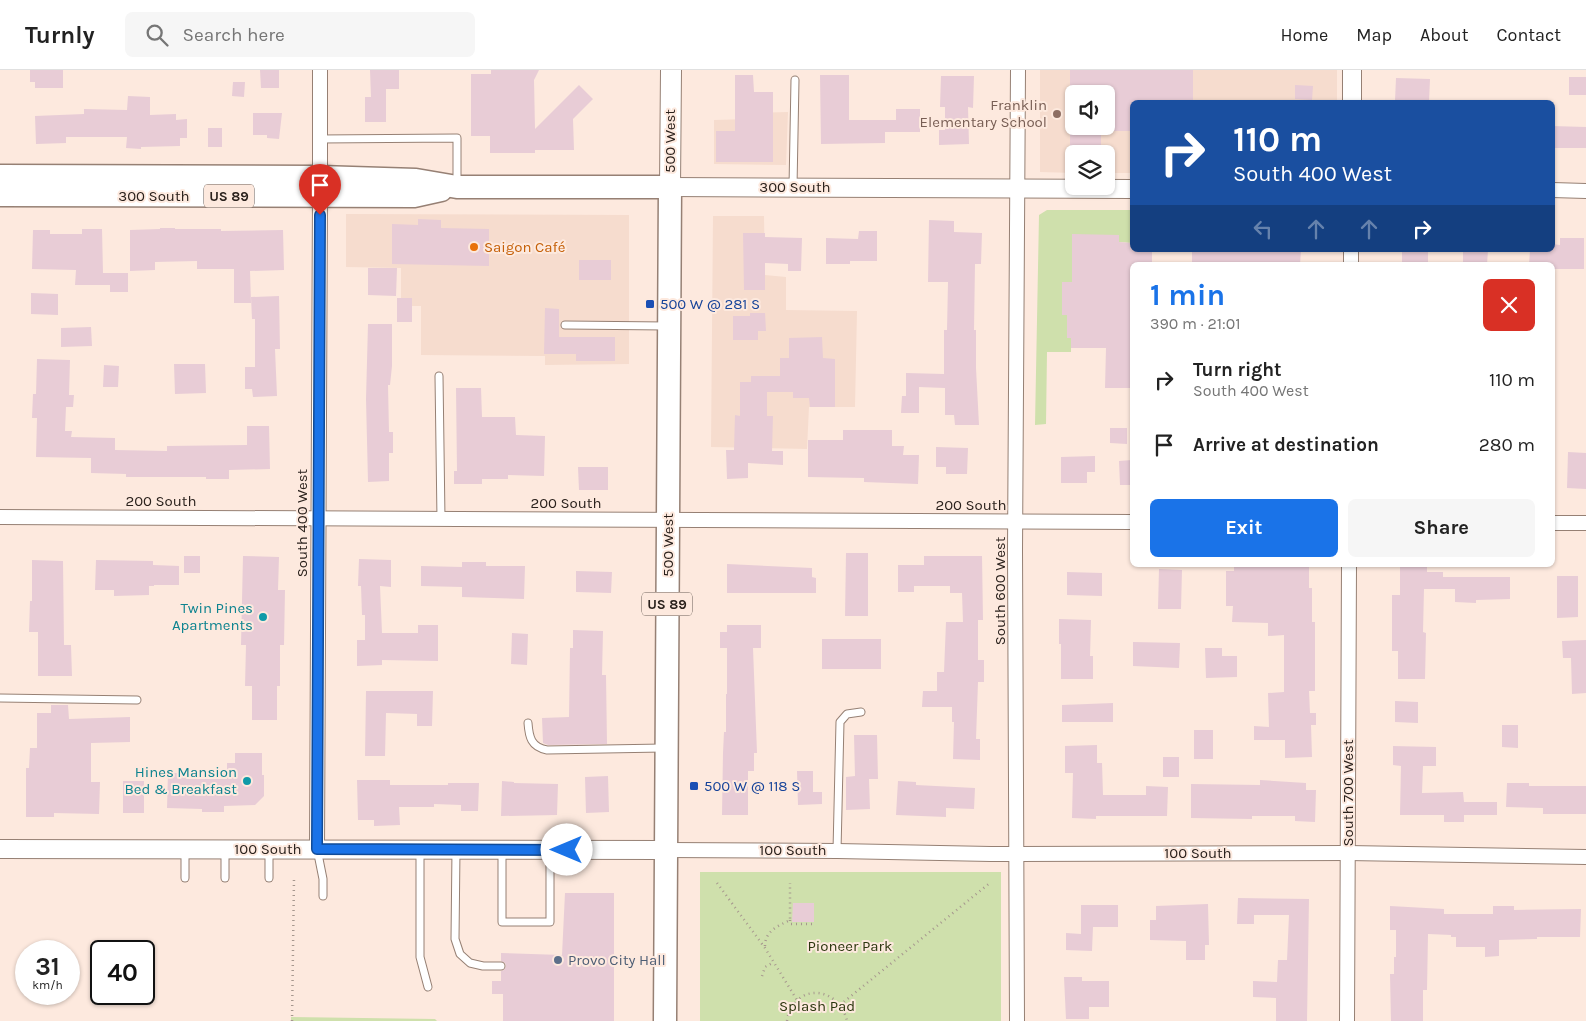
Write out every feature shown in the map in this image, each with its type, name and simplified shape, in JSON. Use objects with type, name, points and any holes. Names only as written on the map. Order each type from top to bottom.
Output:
[{"type":"main road","name":"500 West","points":[[665,1021],[671,70]]},
{"type":"main road","name":"300 South","points":[[0,176],[320,187],[414,196],[457,187],[670,187]]},
{"type":"main road","name":"300 South","points":[[0,195],[320,187]]},
{"type":"street","name":"South 400 West","points":[[317,849],[320,70]]},
{"type":"street","name":"South 600 West","points":[[1017,1021],[1016,521],[1018,70]]},
{"type":"street","points":[[1352,70],[1352,100]]},
{"type":"street","name":"300 South","points":[[670,187],[1130,189]]},
{"type":"street","points":[[1555,190],[1586,191]]},
{"type":"street","name":"200 South","points":[[0,517],[1130,522]]},
{"type":"street","points":[[1555,523],[1586,523]]},
{"type":"street","name":"South 700 West","points":[[1347,1021],[1349,567]]},
{"type":"street","name":"100 South","points":[[0,849],[666,850],[1017,854],[1348,853],[1586,857]]},
{"type":"lane","points":[[793,187],[795,80]]},
{"type":"lane","points":[[320,139],[457,138],[457,187]]},
{"type":"lane","points":[[564,325],[669,326]]},
{"type":"lane","points":[[439,376],[441,519]]},
{"type":"lane","points":[[0,698],[137,700]]},
{"type":"lane","points":[[837,851],[840,722],[847,714],[861,712]]},
{"type":"lane","points":[[528,723],[531,741],[537,747],[547,750],[666,748]]},
{"type":"lane","points":[[185,849],[185,878]]},
{"type":"lane","points":[[225,849],[225,878]]},
{"type":"lane","points":[[269,849],[269,878]]},
{"type":"lane","points":[[317,849],[323,879],[323,896]]},
{"type":"lane","points":[[420,849],[420,957],[428,987]]},
{"type":"lane","points":[[456,849],[455,939],[460,954],[470,963],[483,966],[501,966]]},
{"type":"lane","points":[[502,850],[502,922],[550,922],[550,850]]},
{"type":"path","points":[[292,1021],[294,878]]},
{"type":"path","points":[[840,1005],[991,882]]},
{"type":"path","points":[[717,883],[765,948],[797,1000]]},
{"type":"path","points":[[790,883],[790,924],[812,924]]},
{"type":"path","points":[[765,948],[765,938],[768,934],[790,920]]},
{"type":"path","points":[[762,976],[766,967],[774,962]]},
{"type":"path","points":[[787,1021],[789,1011],[797,1000],[808,994],[825,994],[836,1000],[844,1011],[847,1021]]},
{"type":"shaded area","name":"Franklin Elementary School","points":[[1040,70],[1337,70],[1337,100],[1130,100],[1130,173],[1115,173],[1115,145],[1065,145],[1065,173],[1040,172]]},
{"type":"shaded area","points":[[788,112],[786,165],[714,164],[714,120],[749,119],[750,113]]},
{"type":"shaded area","points":[[346,214],[629,215],[629,364],[545,365],[545,356],[421,355],[421,306],[401,306],[401,268],[346,267]]},
{"type":"shaded area","points":[[713,216],[764,216],[765,275],[786,277],[786,310],[857,311],[855,407],[809,407],[807,449],[711,447]]},
{"type":"green space","points":[[1047,210],[1130,210],[1130,243],[1119,242],[1118,235],[1072,235],[1072,282],[1067,315],[1067,338],[1071,338],[1071,352],[1047,352],[1046,424],[1035,425],[1039,215]]},
{"type":"green space","name":"Pioneer Park","points":[[700,872],[1001,872],[1001,1021],[700,1021]]},
{"type":"green space","points":[[291,1017],[435,1019],[437,1021],[291,1021]]},
{"type":"building","points":[[30,70],[63,70],[63,88],[35,88],[35,82],[30,82]]},
{"type":"building","points":[[260,70],[279,70],[279,88],[261,88]]},
{"type":"building","points":[[370,70],[399,70],[399,89],[386,89],[386,122],[365,122],[365,97],[371,97]]},
{"type":"building","points":[[491,70],[539,70],[534,80],[535,129],[579,85],[593,99],[573,119],[574,150],[535,150],[535,153],[490,153],[490,136],[471,136],[471,74],[491,74]]},
{"type":"building","points":[[1070,70],[1193,70],[1193,100],[1130,100],[1130,131],[1115,131],[1115,85],[1070,85]]},
{"type":"building","points":[[735,75],[753,75],[754,92],[773,92],[773,162],[716,162],[716,131],[735,131]]},
{"type":"building","points":[[820,75],[849,75],[849,120],[896,120],[896,109],[920,109],[920,132],[885,132],[885,143],[821,144]]},
{"type":"building","points":[[941,76],[974,76],[973,108],[968,107],[969,144],[939,145],[939,130],[945,130],[945,107],[940,107]]},
{"type":"building","points":[[1569,77],[1586,77],[1586,95],[1569,95]]},
{"type":"building","points":[[1396,78],[1430,79],[1429,100],[1395,100]]},
{"type":"building","points":[[233,82],[245,82],[244,97],[232,96]]},
{"type":"building","points":[[1295,85],[1313,86],[1312,100],[1295,99]]},
{"type":"building","points":[[128,96],[150,97],[150,115],[176,114],[176,120],[187,119],[187,138],[180,138],[180,146],[141,147],[141,149],[126,148],[127,137],[66,137],[66,143],[36,144],[35,116],[84,114],[84,109],[127,110]]},
{"type":"building","points":[[253,113],[282,113],[279,139],[267,138],[267,135],[253,135]]},
{"type":"building","points":[[1555,126],[1586,127],[1586,148],[1555,148]]},
{"type":"building","points":[[208,128],[222,128],[222,147],[208,147]]},
{"type":"building","points":[[1070,135],[1101,135],[1101,145],[1070,145]]},
{"type":"building","points":[[418,219],[441,220],[441,228],[489,229],[489,266],[392,264],[392,224],[418,225]]},
{"type":"building","points":[[929,220],[954,221],[954,232],[982,233],[981,264],[975,264],[974,330],[976,330],[979,425],[955,425],[954,415],[945,415],[945,388],[919,387],[919,413],[901,413],[902,396],[906,396],[906,373],[944,374],[944,330],[947,330],[948,282],[928,282]]},
{"type":"building","points":[[160,228],[221,229],[221,231],[283,230],[284,270],[250,271],[251,303],[234,303],[234,269],[197,269],[197,261],[155,262],[155,270],[130,271],[130,230]]},
{"type":"building","points":[[82,229],[102,229],[103,273],[128,273],[128,292],[110,292],[110,285],[75,285],[76,270],[32,269],[33,230],[50,230],[50,234],[82,234]]},
{"type":"building","points":[[859,231],[877,231],[877,261],[850,261],[850,264],[826,264],[826,238],[858,239]]},
{"type":"building","points":[[743,233],[765,233],[765,237],[802,238],[801,271],[788,271],[788,264],[765,263],[765,290],[744,290]]},
{"type":"building","points":[[1072,234],[1119,235],[1119,242],[1130,243],[1130,252],[1152,252],[1152,262],[1130,262],[1130,388],[1105,388],[1106,348],[1071,348],[1071,338],[1067,338],[1067,315],[1062,315],[1062,282],[1072,282]]},
{"type":"building","points":[[1560,238],[1584,238],[1584,269],[1555,269],[1555,262],[1529,262],[1530,252],[1555,252],[1555,244],[1560,245]]},
{"type":"building","points":[[1192,252],[1301,252],[1300,262],[1192,262]]},
{"type":"building","points":[[1402,252],[1428,252],[1428,262],[1402,262]]},
{"type":"building","points":[[1463,252],[1488,252],[1487,262],[1463,262]]},
{"type":"building","points":[[579,260],[611,260],[611,280],[579,280]]},
{"type":"building","points":[[368,268],[397,268],[396,296],[368,295]]},
{"type":"building","points":[[31,293],[58,294],[58,315],[31,314]]},
{"type":"building","points":[[279,296],[280,349],[275,349],[277,396],[253,397],[252,389],[245,389],[245,367],[255,367],[255,319],[252,319],[251,297]]},
{"type":"building","points":[[397,298],[412,298],[412,322],[397,322]]},
{"type":"building","points":[[545,308],[559,309],[559,337],[615,337],[615,361],[576,361],[576,354],[544,354]]},
{"type":"building","points":[[750,313],[765,313],[766,331],[758,331],[758,340],[733,340],[733,316],[750,316]]},
{"type":"building","points":[[368,324],[392,324],[392,366],[390,385],[388,385],[389,432],[393,432],[393,453],[389,453],[389,481],[368,482],[366,399]]},
{"type":"building","points":[[91,327],[92,346],[61,347],[61,328]]},
{"type":"building","points":[[822,337],[823,358],[835,359],[835,407],[810,407],[809,398],[793,398],[793,392],[767,392],[767,416],[773,416],[772,451],[783,451],[783,465],[748,463],[748,478],[727,479],[726,450],[734,450],[735,415],[740,416],[740,382],[751,382],[751,376],[780,376],[780,358],[789,358],[789,338]]},
{"type":"building","points":[[37,359],[70,360],[69,395],[74,395],[73,407],[66,407],[65,431],[72,431],[71,437],[115,438],[115,450],[167,451],[167,446],[247,445],[247,426],[269,426],[270,469],[229,470],[229,479],[206,479],[206,477],[126,477],[126,474],[91,473],[91,458],[36,457],[37,418],[32,418],[33,394],[36,394]]},
{"type":"building","points":[[174,364],[205,364],[206,393],[175,394]]},
{"type":"building","points":[[104,365],[119,366],[118,387],[103,387]]},
{"type":"building","points":[[456,388],[481,388],[482,417],[515,417],[516,435],[545,436],[544,476],[508,475],[508,479],[482,479],[482,484],[454,484],[454,471],[457,471]]},
{"type":"building","points":[[1110,428],[1127,428],[1127,444],[1110,443]]},
{"type":"building","points":[[843,430],[892,430],[892,446],[904,446],[903,455],[919,455],[918,484],[864,482],[864,478],[808,477],[808,440],[843,440]]},
{"type":"building","points":[[936,447],[968,448],[967,474],[946,474],[946,467],[936,467]]},
{"type":"building","points":[[1568,452],[1586,453],[1586,489],[1567,488]]},
{"type":"building","points":[[1095,456],[1095,472],[1087,472],[1087,483],[1061,483],[1061,457]]},
{"type":"building","points":[[1130,460],[1130,485],[1120,485],[1119,461]]},
{"type":"building","points":[[578,467],[608,467],[608,490],[579,490]]},
{"type":"building","points":[[846,553],[868,553],[868,616],[845,616]]},
{"type":"building","points":[[184,556],[200,556],[200,573],[184,573]]},
{"type":"building","points":[[243,556],[279,557],[278,590],[285,590],[284,645],[280,645],[280,686],[277,686],[277,720],[252,720],[252,686],[245,686],[246,645],[241,645]]},
{"type":"building","points":[[924,556],[982,556],[983,620],[978,620],[978,660],[984,660],[984,682],[978,682],[976,739],[980,739],[980,760],[953,759],[954,722],[952,722],[952,707],[922,707],[923,691],[937,691],[937,672],[944,672],[946,622],[963,622],[962,593],[950,593],[950,586],[914,586],[914,592],[898,592],[898,565],[924,565]]},
{"type":"building","points":[[359,559],[391,560],[391,587],[380,586],[382,633],[418,633],[418,625],[438,625],[438,661],[382,660],[382,665],[357,666],[357,640],[365,640],[365,615],[362,615],[361,586],[358,586]]},
{"type":"building","points":[[32,560],[63,561],[64,645],[71,645],[72,676],[38,676],[38,632],[29,632],[30,601],[32,601]]},
{"type":"building","points":[[96,560],[153,561],[153,565],[179,566],[179,585],[149,586],[149,595],[114,596],[114,590],[95,590]]},
{"type":"building","points":[[462,562],[486,562],[486,566],[525,566],[524,599],[462,597],[462,587],[421,586],[421,566],[462,567]]},
{"type":"building","points":[[727,564],[812,568],[812,577],[816,578],[816,593],[727,593]]},
{"type":"building","points":[[1234,567],[1309,567],[1309,588],[1312,588],[1312,622],[1315,622],[1315,691],[1309,691],[1310,713],[1316,713],[1316,725],[1311,725],[1312,757],[1285,758],[1285,740],[1254,740],[1254,726],[1269,727],[1268,693],[1284,692],[1284,635],[1268,636],[1268,623],[1232,622],[1233,606],[1226,606],[1226,571],[1234,571]]},
{"type":"building","points":[[1400,567],[1427,567],[1427,572],[1443,572],[1443,577],[1510,577],[1510,599],[1476,600],[1476,603],[1455,602],[1455,589],[1424,589],[1423,632],[1426,633],[1425,679],[1398,679],[1398,651],[1392,651],[1392,595],[1400,595]]},
{"type":"building","points":[[1159,569],[1182,570],[1181,609],[1158,609]]},
{"type":"building","points":[[576,571],[612,572],[611,593],[576,592]]},
{"type":"building","points":[[1067,572],[1102,573],[1102,596],[1067,595]]},
{"type":"building","points":[[1557,576],[1578,576],[1578,617],[1557,618]]},
{"type":"building","points":[[1059,619],[1091,620],[1090,656],[1093,656],[1093,679],[1061,679]]},
{"type":"building","points":[[727,625],[761,625],[761,648],[753,648],[757,753],[754,753],[754,771],[748,771],[748,815],[722,815],[724,732],[726,732],[727,648],[720,648],[720,632],[727,632]]},
{"type":"building","points":[[573,630],[603,631],[602,675],[606,675],[607,744],[548,745],[543,743],[542,718],[569,717],[570,648],[573,648]]},
{"type":"building","points":[[512,633],[528,634],[527,665],[511,664]]},
{"type":"building","points":[[822,639],[881,639],[881,669],[822,669]]},
{"type":"building","points":[[1586,640],[1586,693],[1572,694],[1571,658],[1563,658],[1562,641]]},
{"type":"building","points":[[1133,642],[1180,643],[1179,668],[1133,666]]},
{"type":"building","points":[[1205,648],[1222,648],[1222,656],[1237,656],[1237,677],[1206,678]]},
{"type":"building","points":[[366,691],[433,691],[432,726],[417,726],[417,714],[386,713],[385,756],[365,756]]},
{"type":"building","points":[[1395,701],[1418,702],[1418,723],[1395,722]]},
{"type":"building","points":[[1113,703],[1113,722],[1062,722],[1062,705]]},
{"type":"building","points":[[51,705],[68,705],[69,719],[130,717],[130,742],[91,743],[91,782],[100,782],[99,814],[54,813],[54,817],[26,817],[26,768],[29,768],[30,748],[37,748],[37,713],[51,713]]},
{"type":"building","points":[[1502,725],[1518,725],[1518,748],[1502,747]]},
{"type":"building","points":[[1194,730],[1213,730],[1213,759],[1194,759]]},
{"type":"building","points":[[854,735],[877,735],[878,779],[869,779],[870,809],[846,810],[846,777],[855,776]]},
{"type":"building","points":[[1097,745],[1097,763],[1102,763],[1103,795],[1146,795],[1146,786],[1168,787],[1167,816],[1096,816],[1096,819],[1072,818],[1073,773],[1065,773],[1065,746]]},
{"type":"building","points":[[1393,746],[1436,747],[1436,766],[1423,766],[1422,793],[1463,792],[1464,802],[1497,802],[1497,815],[1464,815],[1464,822],[1444,822],[1444,815],[1400,815],[1401,766],[1393,765]]},
{"type":"building","points":[[235,753],[262,753],[264,796],[255,805],[224,806],[224,812],[202,812],[202,809],[167,808],[168,773],[189,773],[189,779],[227,779],[227,763],[235,763]]},
{"type":"building","points":[[1163,757],[1179,757],[1179,777],[1163,777]]},
{"type":"building","points":[[797,771],[813,771],[813,792],[822,792],[822,804],[798,805]]},
{"type":"building","points":[[608,776],[609,812],[586,813],[585,777]]},
{"type":"building","points":[[357,780],[390,780],[390,785],[479,783],[478,811],[461,811],[461,805],[434,804],[434,807],[399,807],[400,825],[374,826],[374,820],[358,820]]},
{"type":"building","points":[[1260,780],[1306,783],[1306,790],[1316,790],[1315,822],[1295,821],[1295,816],[1252,816],[1252,819],[1191,818],[1191,784],[1260,785]]},
{"type":"building","points":[[123,781],[144,781],[144,813],[123,813]]},
{"type":"building","points":[[502,781],[558,784],[557,815],[501,816]]},
{"type":"building","points":[[898,781],[916,782],[916,785],[975,788],[974,809],[946,808],[946,817],[896,815]]},
{"type":"building","points":[[1507,783],[1529,783],[1529,786],[1586,786],[1586,814],[1543,814],[1543,808],[1506,807]]},
{"type":"building","name":"Provo City Hall","points":[[565,893],[614,893],[614,1021],[503,1021],[503,994],[492,994],[492,981],[501,981],[501,971],[506,966],[501,961],[501,953],[562,955]]},
{"type":"building","points":[[1238,898],[1309,899],[1307,1021],[1276,1021],[1276,998],[1253,997],[1253,981],[1277,982],[1278,960],[1287,960],[1289,915],[1254,915],[1254,924],[1237,924]]},
{"type":"building","points":[[793,903],[814,903],[814,922],[792,922]]},
{"type":"building","points":[[1208,904],[1209,945],[1205,945],[1205,960],[1186,960],[1186,941],[1150,940],[1150,920],[1156,920],[1156,906]]},
{"type":"building","points":[[1081,905],[1118,905],[1118,927],[1093,927],[1092,951],[1066,950],[1066,933],[1081,934]]},
{"type":"building","points":[[1390,906],[1444,909],[1444,914],[1493,914],[1493,906],[1514,906],[1514,910],[1581,909],[1580,937],[1537,937],[1537,939],[1499,940],[1499,956],[1485,957],[1485,947],[1456,947],[1456,937],[1428,934],[1427,990],[1423,990],[1423,1021],[1391,1021],[1390,974],[1394,974],[1396,930],[1390,930]]},
{"type":"building","points":[[1064,977],[1082,977],[1082,981],[1109,981],[1109,1007],[1089,1007],[1089,1019],[1066,1019]]},
{"type":"place","name":"Franklin Elementary School","points":[[1057,114]]},
{"type":"place","name":"Saigon Café","points":[[474,247]]},
{"type":"place","name":"500 W @ 281 S","points":[[650,304]]},
{"type":"place","name":"Twin Pines Apartments","points":[[263,617]]},
{"type":"place","name":"Hines Mansion Bed & Breakfast","points":[[247,781]]},
{"type":"place","name":"500 W @ 118 S","points":[[694,786]]},
{"type":"place","name":"Provo City Hall","points":[[558,960]]},
{"type":"route","points":[[320,215],[317,849],[567,850]]},
{"type":"park label","name":"Splash Pad","points":[[817,1006]]}]
